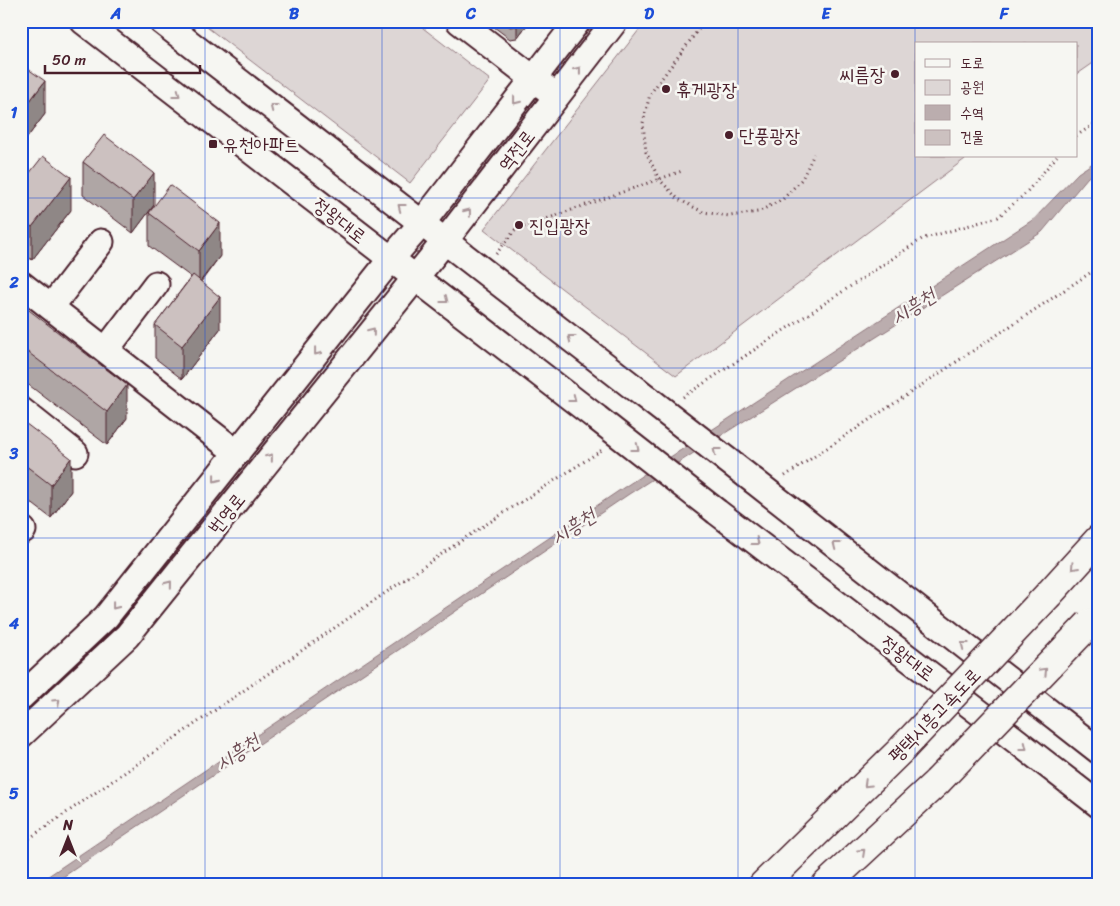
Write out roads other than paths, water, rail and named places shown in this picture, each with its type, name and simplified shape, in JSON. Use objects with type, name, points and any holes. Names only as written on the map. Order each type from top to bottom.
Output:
[{"type":"highway","name":"평택시흥고속도로","points":[[764,885],[902,750],[1099,539]]},
{"type":"highway","points":[[826,885],[937,782],[1094,618]]},
{"type":"street","name":"정왕대로","points":[[84,21],[717,512],[1099,805]]},
{"type":"street","points":[[161,21],[638,390],[1099,751]]},
{"type":"street","points":[[460,21],[557,96]]},
{"type":"street","name":"역전로","points":[[391,259],[422,223],[578,21]]},
{"type":"street","name":"역전로","points":[[415,278],[615,21]]},
{"type":"street","points":[[51,307],[101,242]]},
{"type":"street","name":"번영로","points":[[21,697],[106,617],[391,259]]},
{"type":"street","name":"번영로","points":[[21,735],[127,636],[415,278]]},
{"type":"street","points":[[21,284],[237,453]]},
{"type":"street","points":[[106,350],[156,284]]},
{"type":"street","points":[[21,410],[75,453]]},
{"type":"water","name":"시흥천","points":[[1099,159],[1099,170],[1088,177],[1042,232],[629,494],[51,885],[35,885],[623,488],[1034,219],[1078,173]]},
{"type":"place","name":"씨름장","points":[[895,74]]},
{"type":"place","name":"휴게광장","points":[[666,89]]},
{"type":"place","name":"단풍광장","points":[[729,135]]},
{"type":"place","name":"유천아파트","points":[[213,144]]},
{"type":"place","name":"진입광장","points":[[519,225]]}]
